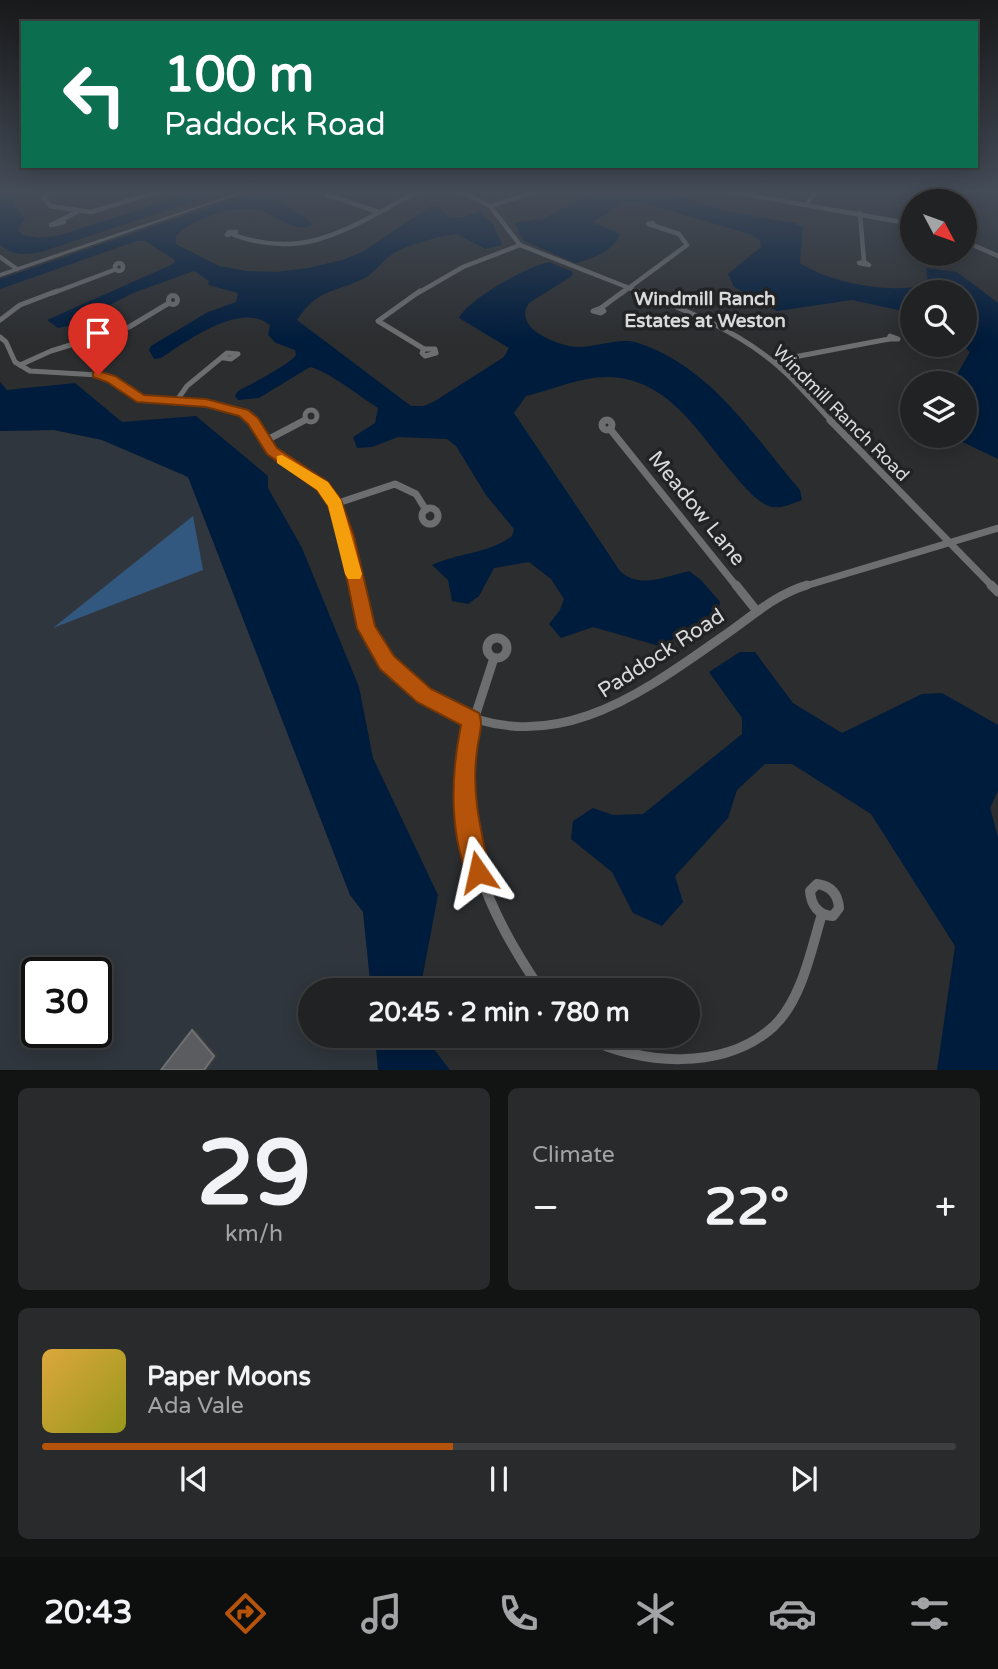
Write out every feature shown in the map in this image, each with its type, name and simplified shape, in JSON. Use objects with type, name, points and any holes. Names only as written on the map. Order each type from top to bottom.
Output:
[{"type":"street","points":[[1,273],[96,242]]},
{"type":"street","points":[[254,242],[266,246],[315,242]]},
{"type":"street","points":[[424,349],[378,321],[418,290],[447,273],[520,245],[518,242]]},
{"type":"street","points":[[601,308],[687,245],[685,242]]},
{"type":"street","points":[[862,242],[864,262]]},
{"type":"street","name":"Windmill Ranch Road","points":[[520,245],[716,325],[772,361],[998,592]]},
{"type":"street","points":[[977,246],[996,254]]},
{"type":"street","points":[[0,257],[17,269]]},
{"type":"street","points":[[0,320],[20,305],[114,270]]},
{"type":"street","points":[[0,337],[20,365],[51,351],[129,327],[169,303]]},
{"type":"street","points":[[772,361],[889,339]]},
{"type":"street","points":[[175,403],[193,377],[224,358]]},
{"type":"street","name":"Paddock Road","points":[[20,365],[30,372],[98,375],[111,379],[141,399],[229,407],[253,421],[265,441],[285,462],[322,486],[335,504],[346,536],[366,628],[387,663],[424,696],[472,720],[533,726],[575,722],[622,704],[724,636],[756,610],[795,589],[998,528]]},
{"type":"street","points":[[265,441],[305,420]]},
{"type":"street","name":"Meadow Lane","points":[[610,429],[756,610]]},
{"type":"street","points":[[335,504],[395,484],[416,494],[426,510]]},
{"type":"street","points":[[494,658],[472,720],[466,752],[464,803],[478,872],[524,967],[532,978]]},
{"type":"street","points":[[604,1048],[639,1063],[685,1069],[729,1060],[775,1026],[799,984],[822,914]]},
{"type":"shaded area","points":[[0,242],[71,242],[41,252],[24,254],[14,253],[0,245]]},
{"type":"shaded area","points":[[108,242],[134,242],[0,289],[0,279]]},
{"type":"shaded area","points":[[146,242],[176,242],[219,266],[246,271],[276,272],[342,260],[377,242],[423,242],[396,252],[365,278],[320,297],[312,302],[297,320],[411,406],[424,406],[435,401],[504,357],[509,348],[459,318],[485,293],[527,270],[549,262],[573,272],[572,276],[529,303],[525,311],[526,319],[536,332],[552,341],[577,347],[630,341],[664,354],[687,368],[709,385],[747,425],[800,490],[802,500],[780,507],[771,507],[761,502],[743,485],[693,424],[665,397],[648,387],[630,380],[609,377],[567,384],[526,396],[514,413],[620,571],[635,579],[653,580],[689,571],[701,580],[720,602],[717,618],[659,646],[593,627],[561,638],[549,624],[560,610],[564,599],[551,579],[529,562],[494,568],[479,596],[468,604],[452,601],[448,580],[432,565],[494,546],[512,536],[514,529],[486,495],[456,446],[447,439],[398,437],[372,447],[357,448],[353,437],[375,423],[378,408],[334,378],[310,367],[259,398],[238,400],[235,396],[238,391],[278,369],[296,355],[295,350],[276,343],[268,335],[270,325],[258,319],[230,320],[214,326],[161,358],[154,359],[149,350],[151,346],[208,312],[236,302],[238,293],[208,285],[209,281],[194,271],[133,293],[69,326],[58,328],[47,320],[173,264],[175,260]]},
{"type":"shaded area","points":[[472,242],[501,242],[502,245],[485,249]]},
{"type":"shaded area","points":[[526,242],[616,242],[595,257],[575,263]]},
{"type":"shaded area","points":[[760,242],[802,242],[800,263],[813,270],[862,285],[900,288],[900,310],[852,300],[777,311],[734,287],[728,274],[761,247]]},
{"type":"shaded area","points":[[926,268],[957,272],[968,280],[928,280]]},
{"type":"shaded area","points":[[977,287],[998,303],[998,459],[975,448],[977,371],[959,371],[967,357],[977,357]]},
{"type":"shaded area","points":[[0,382],[7,390],[75,383],[122,422],[196,416],[268,476],[268,488],[302,548],[359,687],[373,758],[438,895],[422,978],[370,978],[363,912],[350,895],[188,477],[102,440],[54,430],[0,431]]},
{"type":"shaded area","points":[[54,430],[103,440],[175,468],[191,480],[349,892],[363,912],[370,978],[298,978],[298,1048],[376,1048],[378,1070],[0,1070],[0,431]]},
{"type":"shaded area","points":[[193,516],[203,570],[53,628]]},
{"type":"shaded area","points":[[740,652],[755,652],[793,703],[842,733],[922,694],[942,693],[998,725],[998,791],[990,808],[998,837],[998,1070],[937,1070],[955,946],[871,814],[792,764],[765,764],[737,790],[728,818],[675,876],[683,902],[662,926],[633,913],[612,872],[571,839],[573,821],[593,808],[613,815],[643,814],[742,734],[742,718],[709,672]]},
{"type":"shaded area","points":[[376,1048],[433,1048],[450,1070],[378,1070]]},
{"type":"building","points":[[192,1030],[214,1056],[204,1070],[161,1070]]},
{"type":"slow traffic","points":[[282,460],[322,486],[335,504],[346,536],[354,574]]},
{"type":"district","name":"Windmill Ranch Estates at Weston","points":[[705,309]]},
{"type":"route","points":[[98,375],[111,379],[131,395],[141,399],[155,402],[206,403],[229,407],[243,413],[253,421],[272,451],[322,486],[335,504],[346,536],[366,628],[387,663],[424,696],[472,720],[466,752],[464,803],[478,872]]}]
